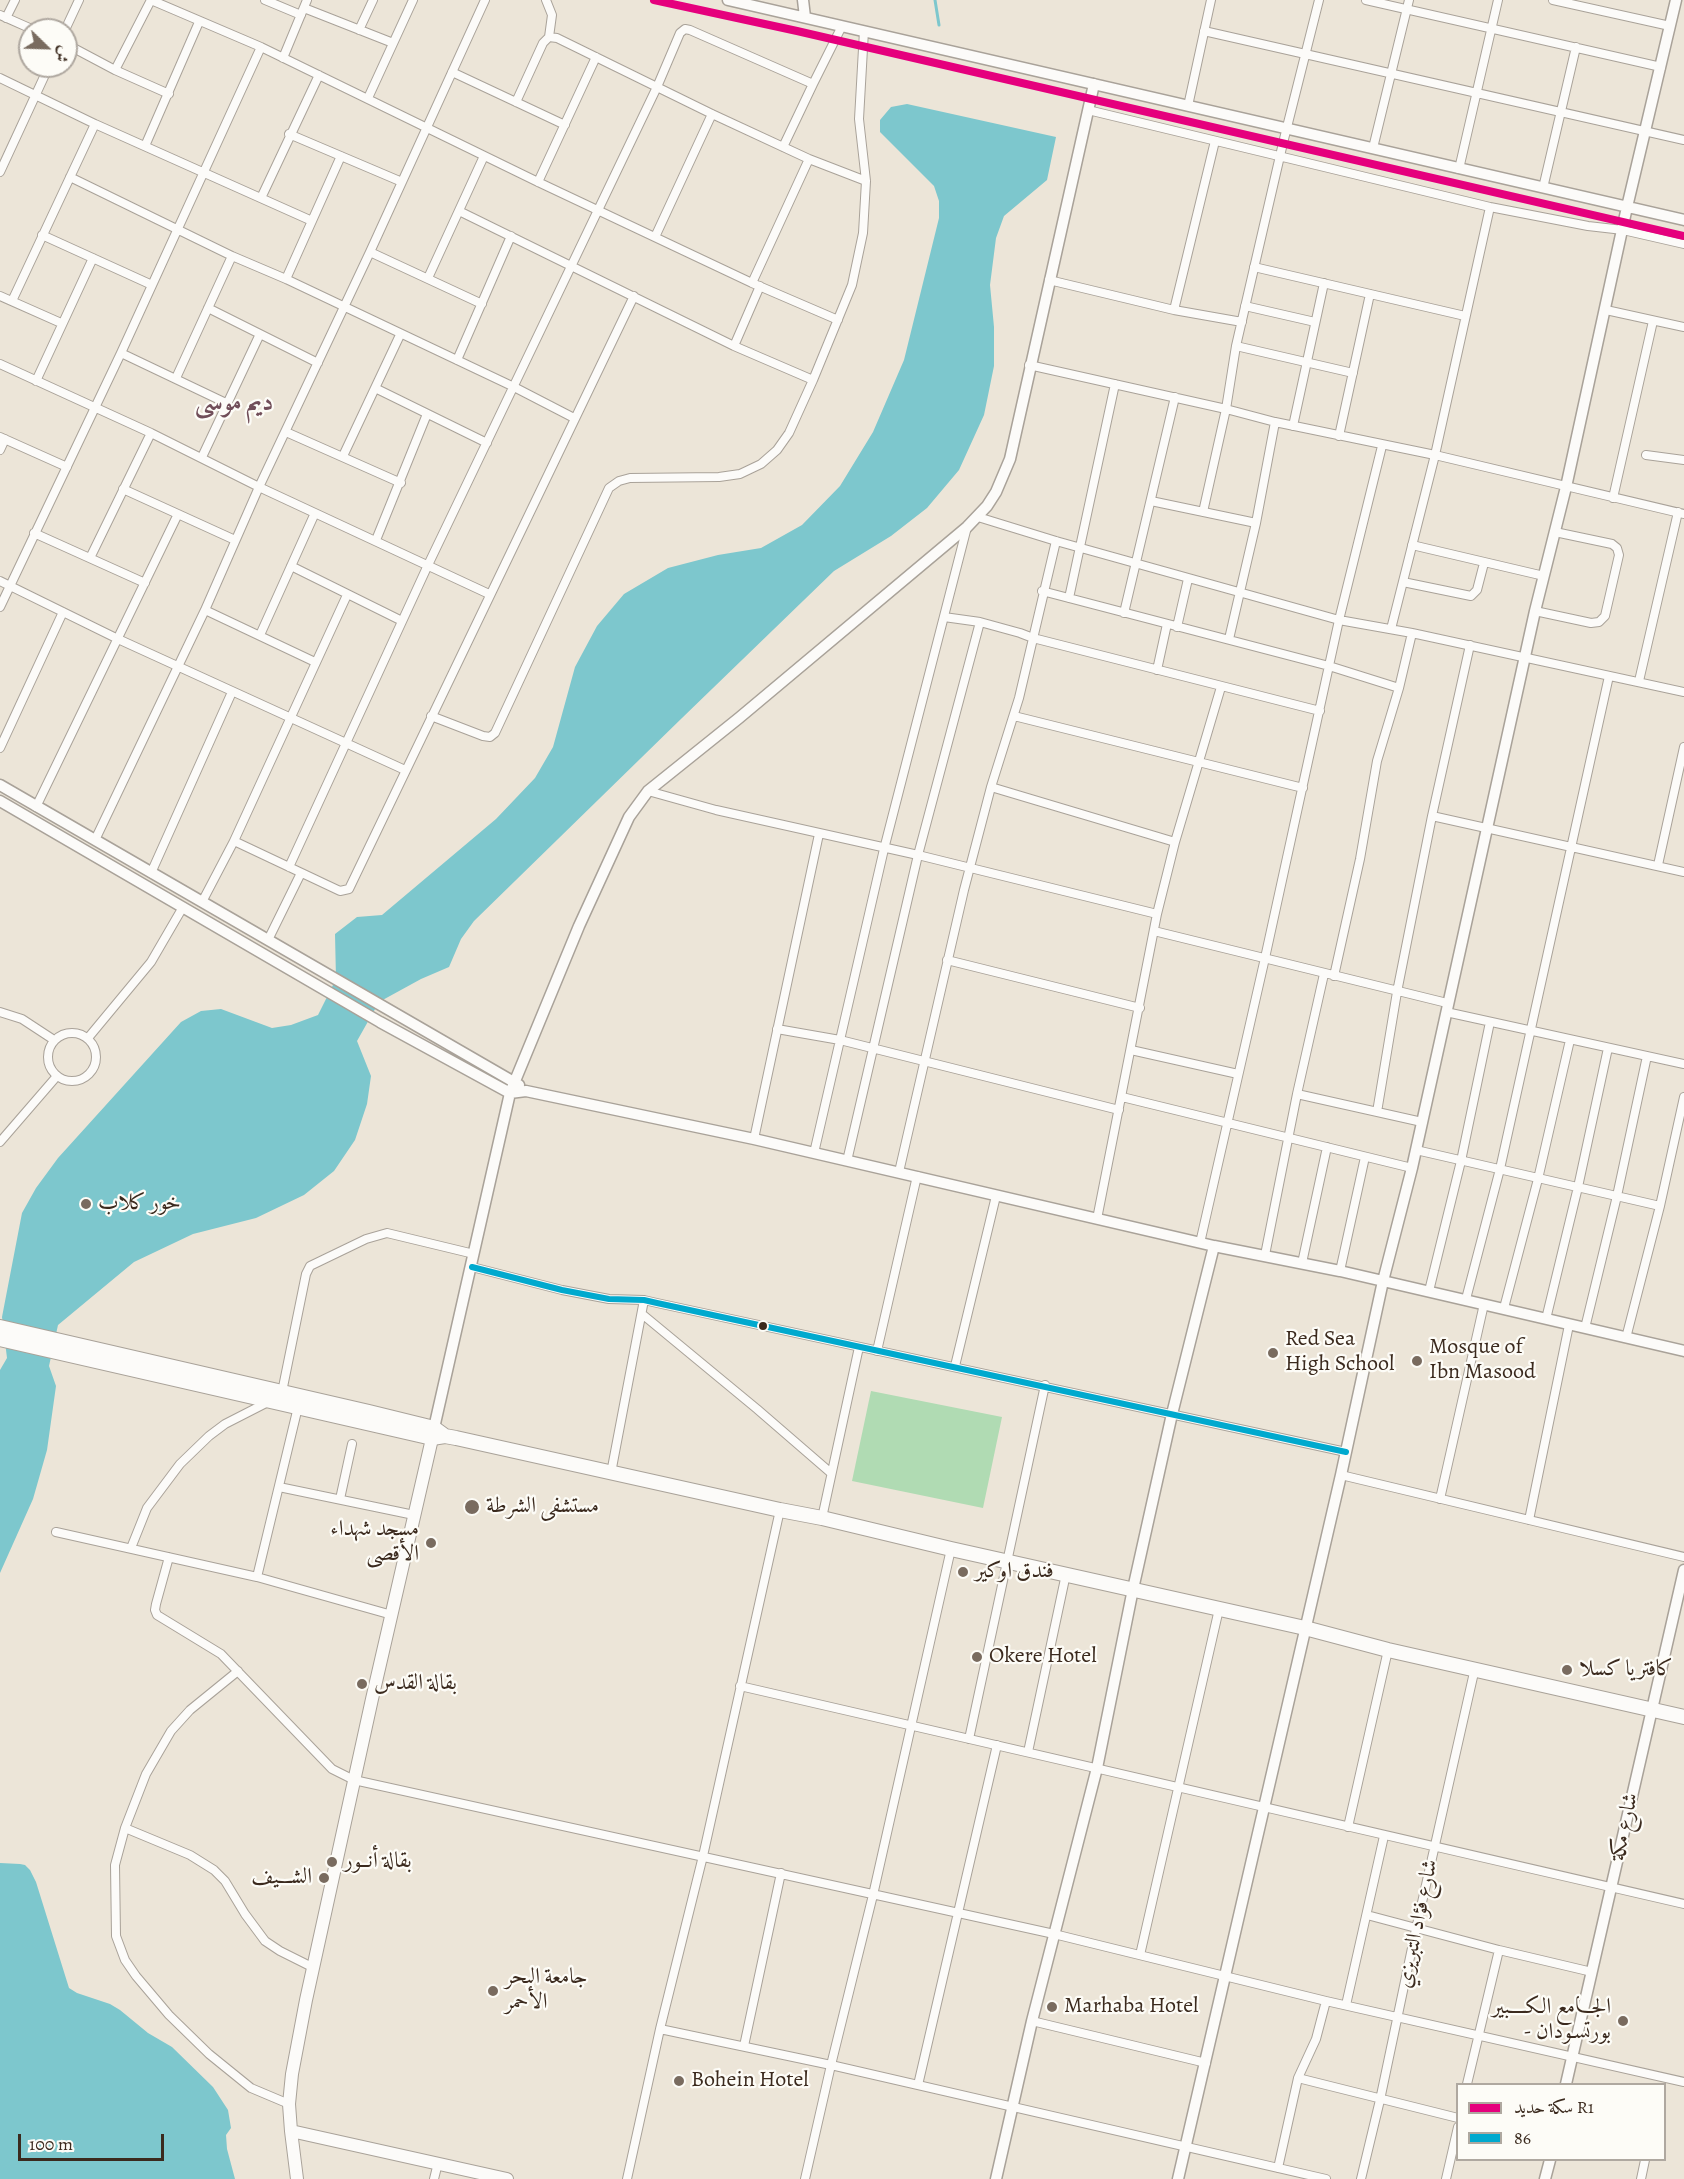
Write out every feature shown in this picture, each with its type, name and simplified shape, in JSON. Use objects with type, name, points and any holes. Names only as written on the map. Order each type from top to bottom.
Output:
[{"type":"highway","points":[[0,1327],[64,1348]]},
{"type":"highway","points":[[0,1339],[64,1348],[187,1376],[282,1392],[437,1434]]},
{"type":"highway","points":[[187,1376],[269,1401],[527,1452],[611,1473],[822,1518],[1305,1628],[1388,1650],[1684,1717]]},
{"type":"main road","points":[[297,2179],[289,2104],[292,2074],[354,1780],[414,1515],[437,1434]]},
{"type":"main road","points":[[291,2131],[507,2179]]},
{"type":"street","points":[[15,0],[3,17],[18,23]]},
{"type":"street","points":[[71,18],[79,0]]},
{"type":"street","points":[[115,70],[151,0],[283,57],[538,182],[752,283],[838,320]]},
{"type":"street","points":[[265,0],[304,8],[393,43]]},
{"type":"street","points":[[359,30],[373,0]]},
{"type":"street","points":[[368,98],[413,0]]},
{"type":"street","points":[[95,840],[204,610],[485,0]]},
{"type":"street","points":[[516,102],[543,43],[549,37],[552,15],[546,0]]},
{"type":"street","points":[[732,0],[1684,220]]},
{"type":"street","points":[[803,0],[805,17]]},
{"type":"street","points":[[1188,106],[1211,0]]},
{"type":"street","points":[[1203,512],[1245,306],[1319,0]]},
{"type":"street","points":[[1366,0],[1661,67]]},
{"type":"street","points":[[1373,148],[1409,0]]},
{"type":"street","points":[[1459,169],[1498,0]]},
{"type":"street","points":[[1553,0],[1585,3],[1670,26]]},
{"type":"street","points":[[1178,2179],[1341,1475],[1383,1281],[1412,1168],[1535,611],[1566,487],[1627,207],[1676,0]]},
{"type":"street","points":[[283,57],[304,8]]},
{"type":"street","points":[[146,146],[199,22]]},
{"type":"street","points":[[783,147],[842,26]]},
{"type":"street","points":[[289,867],[428,565],[657,87],[680,33],[685,29],[813,84]]},
{"type":"street","points":[[431,716],[483,736],[490,737],[495,733],[609,488],[619,481],[630,478],[719,477],[740,474],[761,464],[777,450],[789,433],[838,320],[852,285],[860,256],[866,182],[859,119],[864,31]]},
{"type":"street","points":[[1204,31],[1684,140]]},
{"type":"street","points":[[549,37],[557,38],[809,159],[866,182]]},
{"type":"street","points":[[0,607],[121,353],[261,47]]},
{"type":"street","points":[[1543,188],[1576,47]]},
{"type":"street","points":[[78,50],[169,94]]},
{"type":"street","points":[[538,182],[596,57]]},
{"type":"street","points":[[452,72],[565,125]]},
{"type":"street","points":[[261,198],[319,75]]},
{"type":"street","points":[[0,78],[95,124],[312,222]]},
{"type":"street","points":[[0,172],[43,78]]},
{"type":"street","points":[[437,1434],[474,1254],[513,1087],[588,904],[629,817],[648,791],[967,527],[978,517],[996,492],[1007,468],[1094,84]]},
{"type":"street","points":[[1088,110],[1490,207],[1588,226],[1623,230],[1684,244]]},
{"type":"street","points":[[655,237],[712,114]]},
{"type":"street","points":[[12,301],[95,124]]},
{"type":"street","points":[[290,134],[402,182]]},
{"type":"street","points":[[1174,310],[1215,141]]},
{"type":"street","points":[[286,279],[341,156]]},
{"type":"street","points":[[428,278],[484,156]]},
{"type":"street","points":[[752,283],[809,159]]},
{"type":"street","points":[[69,177],[232,256],[286,279],[400,335],[514,387],[574,418]]},
{"type":"street","points":[[1390,628],[1435,455],[1490,207]]},
{"type":"street","points":[[459,211],[734,346],[813,380]]},
{"type":"street","points":[[42,235],[152,285]]},
{"type":"street","points":[[457,360],[511,236]]},
{"type":"street","points":[[370,252],[482,304]]},
{"type":"street","points":[[176,378],[232,256]]},
{"type":"street","points":[[36,381],[93,258]]},
{"type":"street","points":[[1254,267],[1465,316]]},
{"type":"street","points":[[1048,280],[1174,310],[1242,322]]},
{"type":"street","points":[[1293,426],[1324,283]]},
{"type":"street","points":[[734,346],[760,286]]},
{"type":"street","points":[[1339,436],[1370,294]]},
{"type":"street","points":[[0,296],[61,323]]},
{"type":"street","points":[[234,841],[340,891],[348,889],[634,296]]},
{"type":"street","points":[[1245,306],[1316,322]]},
{"type":"street","points":[[208,308],[318,363]]},
{"type":"street","points":[[1606,310],[1684,327]]},
{"type":"street","points":[[1613,498],[1653,321]]},
{"type":"street","points":[[202,457],[260,334]]},
{"type":"street","points":[[343,456],[400,335]]},
{"type":"street","points":[[1236,346],[1353,373]]},
{"type":"street","points":[[121,353],[226,404]]},
{"type":"street","points":[[0,364],[151,433],[259,487],[489,594]]},
{"type":"street","points":[[1029,365],[1226,408],[1275,422],[1382,446],[1435,455],[1681,513],[1639,681]]},
{"type":"street","points":[[1069,598],[1115,384]]},
{"type":"street","points":[[375,388],[487,443]]},
{"type":"street","points":[[1124,613],[1175,397]]},
{"type":"street","points":[[376,540],[427,414]]},
{"type":"street","points":[[1229,639],[1256,523],[1275,422]]},
{"type":"street","points":[[286,432],[400,483]]},
{"type":"street","points":[[90,558],[151,433]]},
{"type":"street","points":[[0,450],[3,438],[67,467]]},
{"type":"street","points":[[1200,1243],[1339,620],[1382,446]]},
{"type":"street","points":[[1647,455],[1684,460]]},
{"type":"street","points":[[123,489],[235,540]]},
{"type":"street","points":[[1151,501],[1256,523]]},
{"type":"street","points":[[260,635],[315,513]]},
{"type":"street","points":[[36,807],[178,514]]},
{"type":"street","points":[[978,517],[1240,594],[1339,620],[1390,628],[1684,692]]},
{"type":"street","points":[[814,1153],[884,849],[967,527]]},
{"type":"street","points":[[34,532],[145,583]]},
{"type":"street","points":[[1535,611],[1591,623],[1599,622],[1605,616],[1619,555],[1617,548],[1612,544],[1555,532]]},
{"type":"street","points":[[899,1172],[947,960],[991,787],[1014,716],[1042,591],[1056,541]]},
{"type":"street","points":[[1412,545],[1544,576]]},
{"type":"street","points":[[1403,582],[1472,596],[1478,590],[1484,563]]},
{"type":"street","points":[[291,566],[402,621]]},
{"type":"street","points":[[1177,627],[1188,579]]},
{"type":"street","points":[[0,581],[118,639],[405,770]]},
{"type":"street","points":[[1042,591],[1229,639],[1399,687]]},
{"type":"street","points":[[202,902],[234,841],[346,595]]},
{"type":"street","points":[[204,610],[315,662]]},
{"type":"street","points":[[0,747],[63,612]]},
{"type":"street","points":[[944,617],[980,622],[1033,638],[1320,711]]},
{"type":"street","points":[[847,1161],[918,855],[980,622]]},
{"type":"street","points":[[1157,670],[1167,624]]},
{"type":"street","points":[[1334,976],[1360,859],[1377,761],[1412,633]]},
{"type":"street","points":[[1377,1112],[1397,992],[1432,816],[1470,645]]},
{"type":"street","points":[[1466,1299],[1500,1169],[1609,676]]},
{"type":"street","points":[[1097,1219],[1157,914],[1175,842],[1221,687]]},
{"type":"street","points":[[151,873],[232,692]]},
{"type":"street","points":[[1014,716],[1303,788]]},
{"type":"street","points":[[1658,865],[1684,747]]},
{"type":"street","points":[[0,786],[268,940],[513,1087]]},
{"type":"street","points":[[991,787],[1175,842]]},
{"type":"street","points":[[648,791],[716,810],[918,855],[1157,914]]},
{"type":"street","points":[[0,801],[380,1022],[513,1087],[917,1176],[1200,1243],[1466,1299],[1684,1351]]},
{"type":"street","points":[[1432,816],[1684,872]]},
{"type":"street","points":[[754,1139],[819,834]]},
{"type":"street","points":[[268,940],[301,873]]},
{"type":"street","points":[[88,1038],[151,962],[183,907]]},
{"type":"street","points":[[1154,932],[1397,992],[1490,1022],[1684,1064]]},
{"type":"street","points":[[947,960],[1140,1008]]},
{"type":"street","points":[[1265,1255],[1324,974]]},
{"type":"street","points":[[0,1012],[22,1019],[54,1040]]},
{"type":"street","points":[[1429,1291],[1461,1161],[1490,1022]]},
{"type":"street","points":[[777,1029],[840,1040],[1119,1110]]},
{"type":"street","points":[[67,1032],[82,1034],[88,1038],[96,1053],[93,1069],[87,1075],[72,1081],[57,1076],[50,1068],[47,1059],[49,1048],[54,1040],[67,1032]]},
{"type":"street","points":[[1504,1308],[1538,1179],[1570,1040]]},
{"type":"street","points":[[1546,1319],[1608,1048]]},
{"type":"street","points":[[1131,1050],[1238,1074]]},
{"type":"street","points":[[1585,1328],[1617,1196],[1647,1056]]},
{"type":"street","points":[[0,1142],[57,1076]]},
{"type":"street","points":[[1297,1094],[1422,1122]]},
{"type":"street","points":[[1122,1097],[1412,1168]]},
{"type":"street","points":[[1626,1338],[1660,1206],[1684,1097]]},
{"type":"street","points":[[1302,1263],[1326,1147]]},
{"type":"street","points":[[1416,1150],[1660,1206]]},
{"type":"street","points":[[1340,1271],[1365,1157]]},
{"type":"street","points":[[877,1351],[917,1176]]},
{"type":"street","points":[[955,1366],[996,1196]]},
{"type":"street","points":[[282,1392],[306,1274],[310,1266],[366,1239],[387,1233],[474,1254]]},
{"type":"street","points":[[996,2179],[1032,2021],[1097,1768],[1133,1589],[1172,1414],[1214,1246]]},
{"type":"street","points":[[472,1267],[562,1290],[609,1299],[644,1300],[1346,1452]]},
{"type":"street","points":[[611,1473],[644,1300]]},
{"type":"street","points":[[1440,1498],[1484,1304]]},
{"type":"street","points":[[642,1314],[831,1473]]},
{"type":"street","points":[[1529,1520],[1569,1325]]},
{"type":"street","points":[[822,1518],[859,1347]]},
{"type":"street","points":[[969,1738],[1045,1385]]},
{"type":"street","points":[[131,1548],[147,1508],[180,1464],[225,1424],[269,1401]]},
{"type":"street","points":[[257,1578],[298,1407]]},
{"type":"street","points":[[340,1499],[352,1444]]},
{"type":"street","points":[[1341,1475],[1684,1557]]},
{"type":"street","points":[[279,1487],[414,1515]]},
{"type":"street","points":[[627,2179],[660,2028],[703,1856],[780,1510]]},
{"type":"street","points":[[56,1532],[257,1578],[392,1615]]},
{"type":"street","points":[[805,2179],[873,1895],[951,1549]]},
{"type":"street","points":[[169,1557],[156,1604],[157,1615],[221,1654],[332,1769],[354,1780],[1054,1934],[1661,2081],[1684,2082]]},
{"type":"street","name":"شارع مكة","points":[[1566,2083],[1684,1570]]},
{"type":"street","points":[[1028,1752],[1066,1574]]},
{"type":"street","points":[[1140,1955],[1219,1609]]},
{"type":"street","points":[[1348,1827],[1388,1650]]},
{"type":"street","name":"شارع فؤاد التبريزي","points":[[1360,2179],[1380,2100],[1475,1668]]},
{"type":"street","points":[[238,1671],[190,1710],[171,1731],[146,1774],[125,1828],[115,1865],[114,1920],[116,1936],[125,1960],[136,1977],[169,2015],[225,2069],[251,2088],[289,2104]]},
{"type":"street","points":[[740,1686],[1684,1904]]},
{"type":"street","points":[[918,2085],[998,1745]]},
{"type":"street","points":[[125,1828],[190,1855],[214,1870],[225,1881],[244,1914],[265,1941],[279,1951],[314,1968]]},
{"type":"street","points":[[1346,2005],[1384,1836]]},
{"type":"street","points":[[744,2046],[781,1873]]},
{"type":"street","points":[[1367,1915],[1592,1972]]},
{"type":"street","points":[[1467,2083],[1499,1950]]},
{"type":"street","points":[[1278,2168],[1298,2078],[1316,2039],[1326,2001]]},
{"type":"street","points":[[1032,2021],[1206,2063]]},
{"type":"street","points":[[660,2028],[1326,2179]]},
{"type":"street","points":[[1298,2078],[1456,2118]]},
{"type":"street","points":[[1446,2179],[1456,2136]]},
{"type":"street","points":[[1545,2179],[1550,2161]]},
{"type":"street","points":[[1641,2179],[1645,2161]]},
{"type":"street","points":[[434,2179],[438,2163]]},
{"type":"green space","points":[[871,1391],[1002,1417],[983,1508],[852,1481]]},
{"type":"water","points":[[907,104],[1056,137],[1047,180],[1004,216],[996,238],[990,285],[994,327],[994,366],[984,415],[959,470],[927,508],[891,536],[834,571],[682,718],[474,921],[461,939],[449,967],[379,1002],[357,1041],[371,1076],[367,1104],[355,1140],[334,1171],[304,1195],[256,1218],[193,1234],[134,1262],[58,1325],[49,1366],[56,1386],[47,1450],[33,1499],[0,1573],[0,1370],[7,1358],[2,1317],[22,1213],[36,1188],[58,1158],[181,1022],[201,1011],[221,1009],[272,1028],[291,1025],[318,1015],[336,979],[335,934],[357,917],[382,915],[496,819],[535,778],[553,747],[575,667],[597,626],[624,594],[668,568],[718,555],[761,548],[802,525],[840,486],[873,432],[904,360],[939,218],[939,201],[934,186],[880,132],[880,120],[891,107]]},
{"type":"water","points":[[0,1863],[25,1865],[30,1870],[36,1882],[69,1988],[120,2010],[148,2033],[172,2047],[213,2087],[228,2110],[231,2128],[226,2135],[227,2149],[235,2179],[0,2179]]},
{"type":"waterway","points":[[935,0],[939,25]]},
{"type":"rail line","name":"R1","points":[[654,0],[1684,236]]},
{"type":"transit line","name":"86","points":[[472,1267],[562,1290],[609,1299],[644,1300],[1346,1452]]},
{"type":"place","name":"خور كلاب","points":[[86,1204]]},
{"type":"place","name":"Red Sea High School","points":[[1273,1353]]},
{"type":"place","name":"Mosque of Ibn Masood","points":[[1417,1361]]},
{"type":"place","name":"مستشفى الشرطة","points":[[472,1507]]},
{"type":"place","name":"مسجد شهداء الأقصى","points":[[431,1543]]},
{"type":"place","name":"فندق اوكير","points":[[963,1572]]},
{"type":"place","name":"Okere Hotel","points":[[977,1657]]},
{"type":"place","name":"كافتريا كسلا","points":[[1567,1670]]},
{"type":"place","name":"بقالة القدس","points":[[362,1684]]},
{"type":"place","name":"بقالة أنــور","points":[[332,1862]]},
{"type":"place","name":"الشـــيف","points":[[324,1878]]},
{"type":"place","name":"جامعة البحر الأحمر","points":[[493,1991]]},
{"type":"place","name":"Marhaba Hotel","points":[[1052,2007]]},
{"type":"place","name":"الجـــامع الكــــبير - بورتسـودان","points":[[1623,2021]]},
{"type":"place","name":"Bohein Hotel","points":[[679,2081]]},
{"type":"district","name":"ديم موسى","points":[[234,404]]}]
